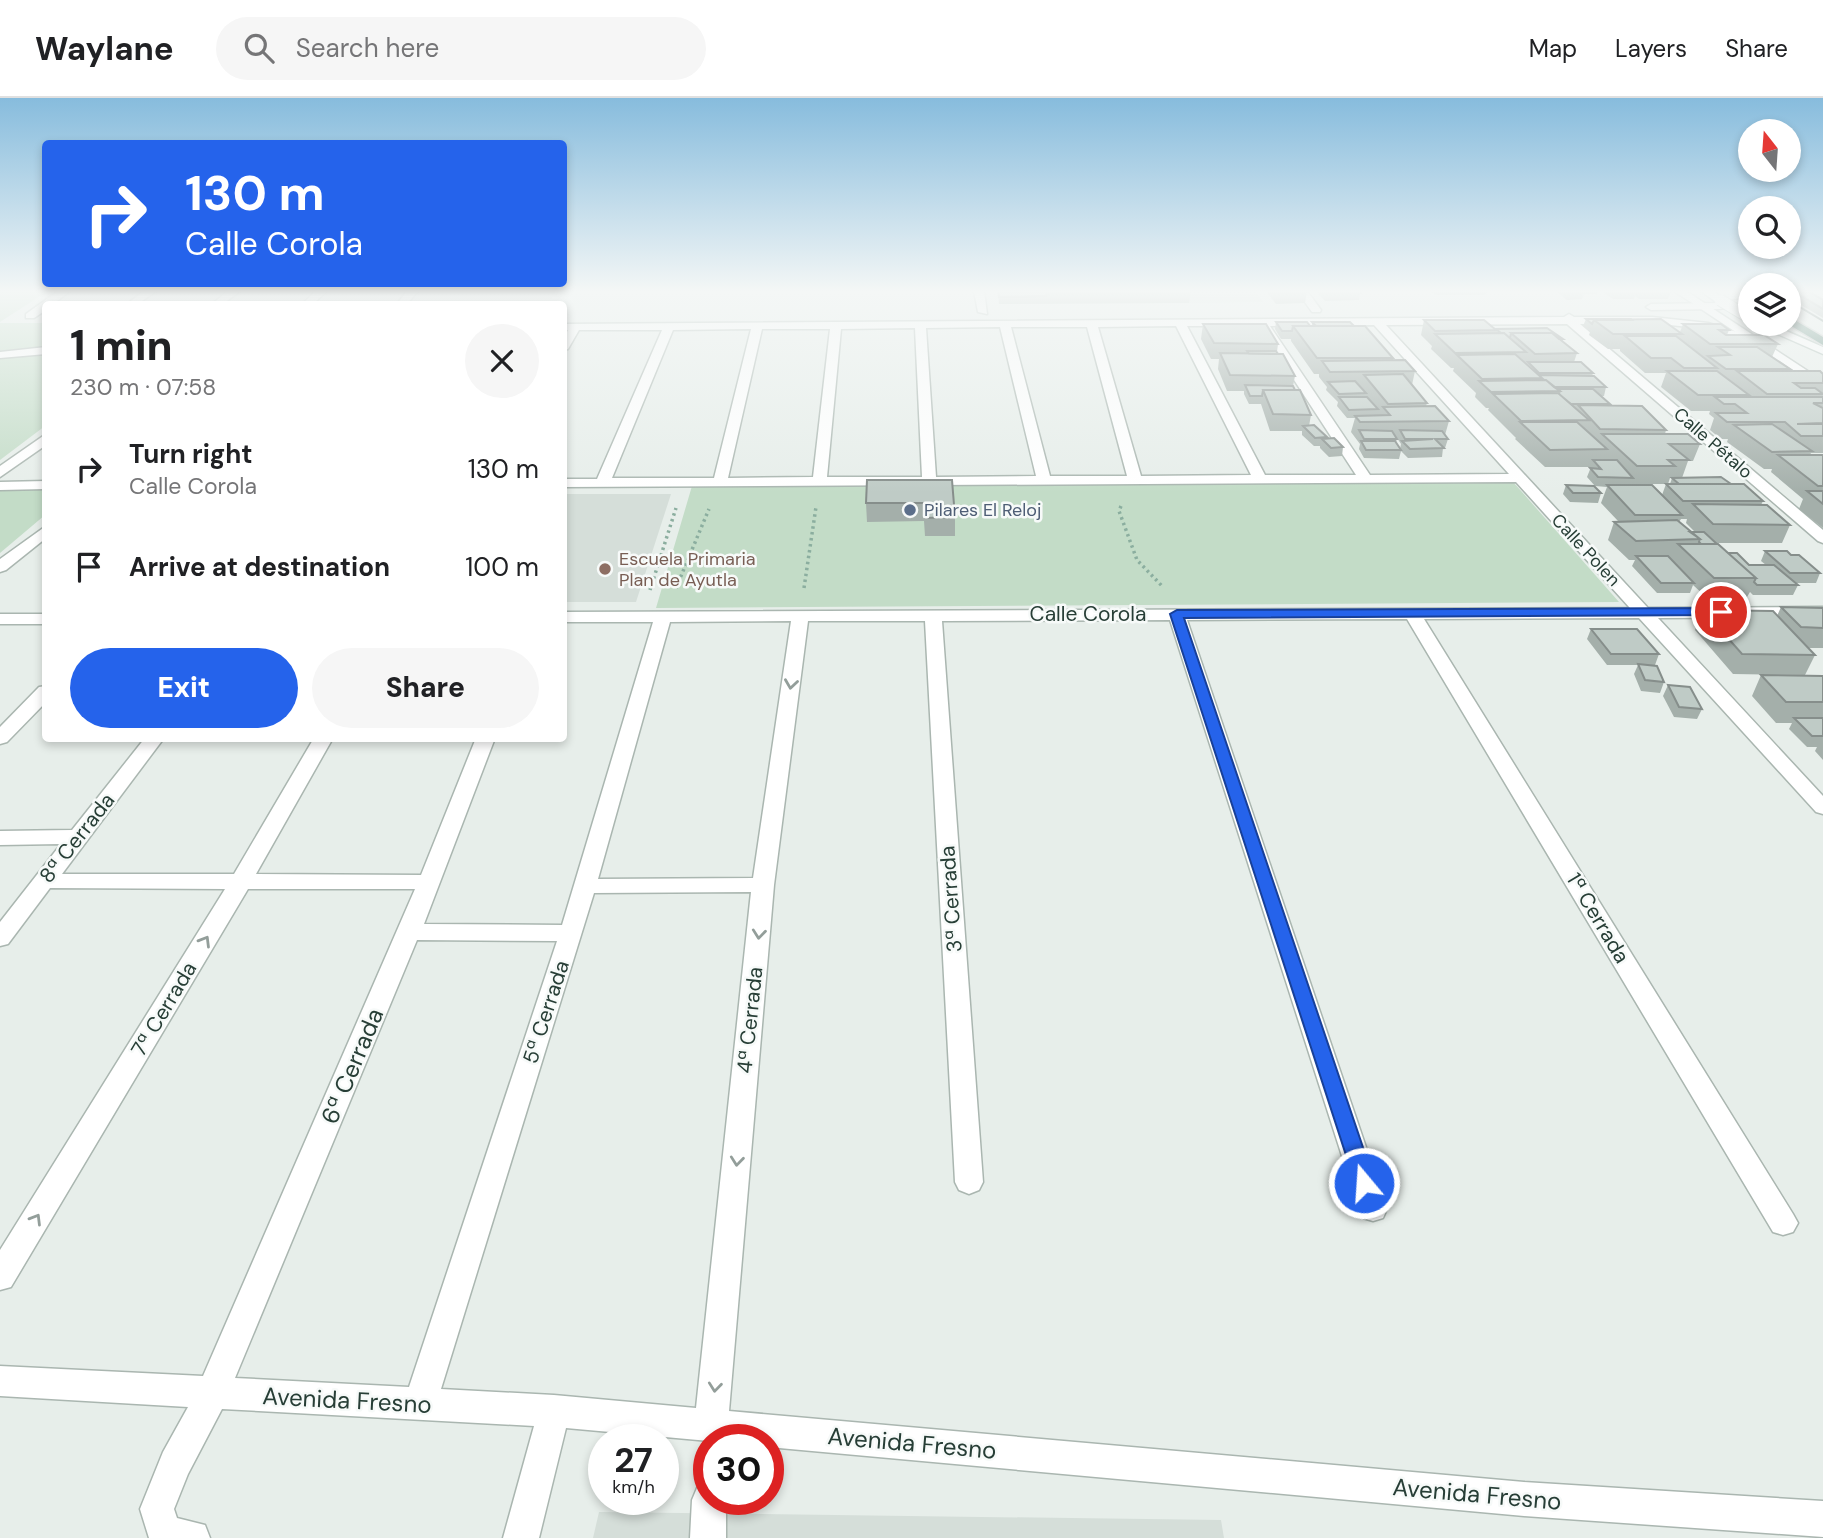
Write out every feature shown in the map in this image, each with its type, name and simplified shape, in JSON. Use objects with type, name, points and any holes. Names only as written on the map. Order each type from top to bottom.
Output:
[{"type":"street","points":[[603,482],[655,358]]},
{"type":"street","points":[[720,482],[749,358]]},
{"type":"street","points":[[820,481],[833,358]]},
{"type":"street","points":[[922,358],[929,481]]},
{"type":"street","points":[[1014,358],[1044,480]]},
{"type":"street","points":[[1101,358],[1135,480]]},
{"type":"street","points":[[1198,358],[1260,479]]},
{"type":"street","points":[[1286,358],[1366,479]]},
{"type":"street","name":"Calle Polen","points":[[1410,358],[1823,808]]},
{"type":"street","name":"Calle Pétalo","points":[[1618,358],[1823,538]]},
{"type":"street","points":[[1779,358],[1823,386]]},
{"type":"street","points":[[0,473],[42,441]]},
{"type":"street","points":[[567,483],[1518,478]]},
{"type":"street","points":[[0,486],[42,485]]},
{"type":"street","points":[[0,568],[42,533]]},
{"type":"street","name":"Calle Corola","points":[[567,617],[1823,612]]},
{"type":"street","name":"1ª Cerrada","points":[[1412,613],[1783,1223]]},
{"type":"street","points":[[1177,614],[1373,1209]]},
{"type":"street","name":"3ª Cerrada","points":[[933,616],[969,1182]]},
{"type":"street","name":"5ª Cerrada","points":[[420,1404],[571,933],[652,617]]},
{"type":"street","name":"4ª Cerrada","points":[[712,1424],[763,885],[800,617]]},
{"type":"street","points":[[0,619],[42,618]]},
{"type":"street","points":[[0,737],[42,695]]},
{"type":"street","name":"8ª Cerrada","points":[[0,939],[152,742]]},
{"type":"street","name":"7ª Cerrada","points":[[0,1277],[240,883],[322,742]]},
{"type":"street","name":"6ª Cerrada","points":[[192,1538],[165,1533],[157,1509],[175,1464],[213,1392],[409,932],[484,742]]},
{"type":"street","points":[[0,838],[78,837]]},
{"type":"street","points":[[44,881],[428,881]]},
{"type":"street","points":[[584,886],[763,885]]},
{"type":"street","points":[[409,932],[571,933]]},
{"type":"street","name":"Avenida Fresno","points":[[0,1381],[554,1411],[693,1430]]},
{"type":"street","points":[[521,1538],[554,1411]]},
{"type":"street","name":"Avenida Fresno","points":[[784,1439],[1524,1499],[1823,1519]]},
{"type":"street","points":[[708,1538],[709,1515]]},
{"type":"path","points":[[1135,480],[1119,511],[1137,561],[1165,589],[1177,614]]},
{"type":"path","points":[[800,617],[820,481]]},
{"type":"path","points":[[652,617],[684,482]]},
{"type":"path","points":[[652,617],[720,482]]},
{"type":"shaded area","name":"Escuela Primaria Plan de Ayutla","points":[[567,494],[671,494],[636,602],[567,602]]},
{"type":"shaded area","points":[[679,1513],[1221,1520],[1224,1538],[593,1538],[598,1515]]},
{"type":"green space","points":[[0,358],[42,358],[42,428],[0,460]]},
{"type":"green space","points":[[1514,483],[1619,602],[656,608],[692,486]]},
{"type":"green space","points":[[0,487],[42,487],[42,518],[0,553]]},
{"type":"building","points":[[1222,358],[1285,358],[1295,376],[1230,375]]},
{"type":"building","points":[[1460,358],[1520,358],[1542,378],[1482,379]]},
{"type":"building","points":[[1671,358],[1704,358],[1717,368],[1684,368]]},
{"type":"building","points":[[1711,358],[1774,358],[1790,369],[1726,369]]},
{"type":"building","points":[[1405,360],[1415,371],[1330,372],[1322,361]]},
{"type":"building","points":[[1528,362],[1581,362],[1593,373],[1539,373]]},
{"type":"building","points":[[1667,371],[1717,371],[1749,395],[1698,395]]},
{"type":"building","points":[[1737,371],[1820,371],[1823,374],[1823,383],[1794,383],[1801,388],[1815,388],[1823,394],[1767,394]]},
{"type":"building","points":[[1403,374],[1427,403],[1388,404],[1364,375]]},
{"type":"building","points":[[1539,375],[1594,376],[1606,387],[1554,387]]},
{"type":"building","points":[[1546,380],[1560,391],[1491,392],[1479,381]]},
{"type":"building","points":[[1355,381],[1366,393],[1339,394],[1328,382]]},
{"type":"building","points":[[1245,385],[1293,386],[1295,390],[1263,390],[1262,396],[1250,396]]},
{"type":"building","points":[[1557,389],[1593,389],[1610,404],[1571,404]]},
{"type":"building","points":[[1263,390],[1300,390],[1311,415],[1273,414]]},
{"type":"building","points":[[1558,393],[1589,420],[1521,421],[1493,394]]},
{"type":"building","points":[[1339,397],[1367,397],[1378,409],[1349,410]]},
{"type":"building","points":[[1715,397],[1823,397],[1823,403],[1813,403],[1823,408],[1823,423],[1797,424],[1823,424],[1823,436],[1801,436],[1785,422],[1727,422],[1716,413],[1747,413],[1735,404],[1724,404]]},
{"type":"building","points":[[1578,405],[1642,406],[1666,430],[1600,429]]},
{"type":"building","points":[[1435,406],[1449,421],[1360,422],[1355,416],[1390,415],[1383,407]]},
{"type":"building","points":[[1520,422],[1577,422],[1607,449],[1550,450]]},
{"type":"building","points":[[1772,424],[1812,451],[1772,452],[1734,425]]},
{"type":"building","points":[[1314,425],[1327,437],[1315,438],[1303,426]]},
{"type":"building","points":[[1359,430],[1392,431],[1397,439],[1364,439]]},
{"type":"building","points":[[1400,430],[1442,431],[1448,439],[1435,439],[1444,448],[1410,449],[1402,441],[1433,439],[1405,439]]},
{"type":"building","points":[[1602,434],[1688,434],[1700,444],[1669,444],[1689,460],[1668,460],[1675,466],[1637,466]]},
{"type":"building","points":[[1334,438],[1343,447],[1331,448],[1322,439]]},
{"type":"building","points":[[1361,441],[1395,441],[1401,450],[1366,450]]},
{"type":"building","points":[[1778,455],[1823,455],[1823,486],[1818,486]]},
{"type":"building","points":[[1593,460],[1617,460],[1633,478],[1598,477],[1590,468],[1601,469]]},
{"type":"building","points":[[1721,477],[1731,484],[1679,484],[1672,478]]},
{"type":"building","points":[[867,480],[952,480],[955,517],[925,518],[924,503],[866,503]]},
{"type":"building","points":[[1666,484],[1744,484],[1763,501],[1683,501]]},
{"type":"building","points":[[1566,485],[1594,486],[1601,493],[1573,493]]},
{"type":"building","points":[[1607,485],[1652,485],[1682,515],[1635,515]]},
{"type":"building","points":[[1807,491],[1823,491],[1823,504]]},
{"type":"building","points":[[1693,504],[1767,505],[1790,525],[1713,524]]},
{"type":"building","points":[[1677,520],[1700,539],[1636,541],[1614,522]]},
{"type":"building","points":[[1690,532],[1704,532],[1717,544],[1701,544],[1700,539]]},
{"type":"building","points":[[1678,544],[1718,544],[1756,578],[1714,578]]},
{"type":"building","points":[[1765,551],[1787,551],[1791,555],[1799,555],[1820,573],[1790,573]]},
{"type":"building","points":[[1728,553],[1737,553],[1749,565],[1774,565],[1798,585],[1757,585],[1754,582],[1756,578]]},
{"type":"building","points":[[1636,556],[1668,556],[1694,583],[1661,583]]},
{"type":"building","points":[[1781,607],[1823,608],[1823,628],[1801,627]]},
{"type":"building","points":[[1703,610],[1773,611],[1815,655],[1742,654]]},
{"type":"building","points":[[1591,629],[1637,629],[1659,654],[1611,654]]},
{"type":"building","points":[[1638,664],[1657,666],[1664,682],[1645,680]]},
{"type":"building","points":[[1761,675],[1823,676],[1823,702],[1786,702]]},
{"type":"building","points":[[1668,685],[1690,687],[1702,709],[1679,707]]},
{"type":"building","points":[[1794,718],[1823,718],[1823,736],[1812,736]]},
{"type":"place","name":"Pilares El Reloj","points":[[910,510]]},
{"type":"place","name":"Escuela Primaria Plan de Ayutla","points":[[605,569]]},
{"type":"route","points":[[1364,1183],[1177,614],[1721,612]]}]
